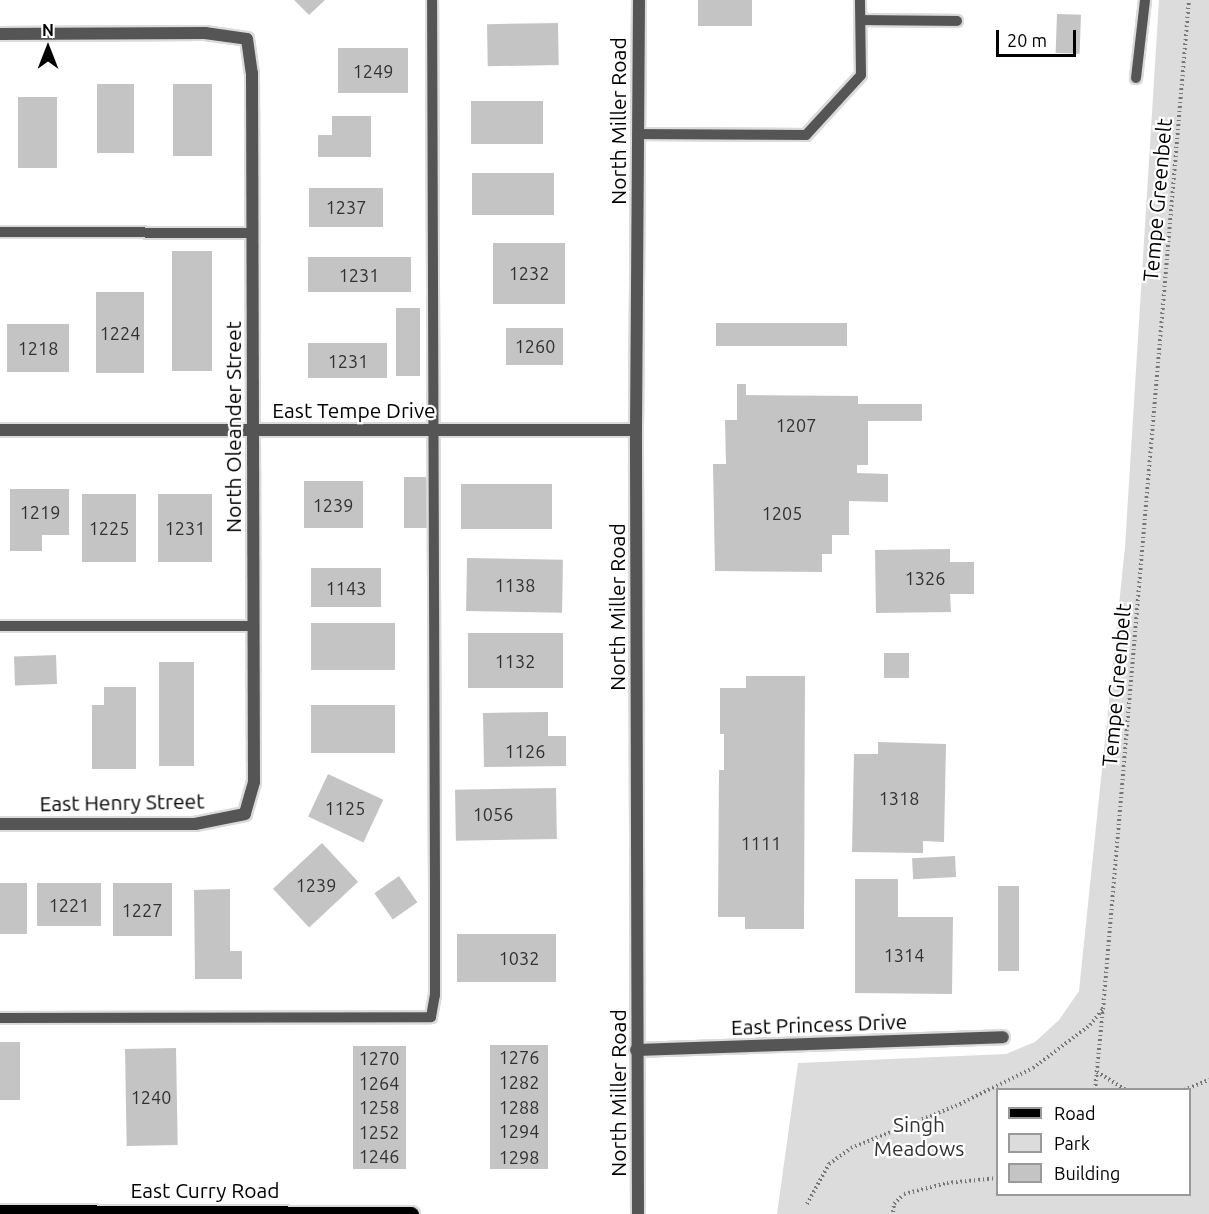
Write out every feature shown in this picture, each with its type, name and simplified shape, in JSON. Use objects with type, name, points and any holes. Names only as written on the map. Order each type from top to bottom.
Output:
[{"type":"main road","name":"East Curry Road","points":[[0,1212],[411,1214]]},
{"type":"street","name":"North Miller Road","points":[[638,1214],[636,430],[639,0]]},
{"type":"street","name":"North Oleander Street","points":[[0,33],[205,33],[247,39],[252,72],[254,782],[244,814]]},
{"type":"street","name":"East Tempe Drive","points":[[0,430],[636,430]]},
{"type":"street","name":"East Henry Street","points":[[0,824],[195,824],[244,814]]},
{"type":"street","name":"East Princess Drive","points":[[636,1050],[1003,1037]]},
{"type":"lane","points":[[0,1018],[431,1017],[435,995],[432,0]]},
{"type":"lane","points":[[638,134],[806,135],[861,75],[860,0]]},
{"type":"lane","points":[[1136,78],[1145,0]]},
{"type":"lane","points":[[861,20],[957,21]]},
{"type":"lane","points":[[0,232],[252,233]]},
{"type":"lane","points":[[0,626],[253,626]]},
{"type":"path","name":"Tempe Greenbelt","points":[[1095,1088],[1189,0]]},
{"type":"path","points":[[807,1204],[830,1164],[851,1148],[960,1104],[1033,1068],[1090,1025],[1103,1009]]},
{"type":"path","points":[[1097,1072],[1124,1088]]},
{"type":"path","points":[[1187,1088],[1209,1080]]},
{"type":"path","points":[[893,1212],[894,1204],[904,1194],[947,1183],[996,1178]]},
{"type":"green space","name":"Singh Meadows","points":[[1159,0],[1209,0],[1209,1214],[777,1214],[798,1063],[1006,1054],[1035,1042],[1059,1020],[1079,991],[1125,547]]},
{"type":"building","points":[[294,0],[325,0],[309,15]]},
{"type":"building","points":[[698,0],[752,0],[752,26],[698,26]]},
{"type":"building","points":[[1057,14],[1081,15],[1080,54],[1056,53]]},
{"type":"building","points":[[558,23],[559,65],[488,66],[487,24]]},
{"type":"building","points":[[338,48],[408,48],[408,93],[338,93]]},
{"type":"building","points":[[97,84],[134,84],[134,153],[97,153]]},
{"type":"building","points":[[173,84],[212,84],[212,156],[173,156]]},
{"type":"building","points":[[18,97],[57,97],[57,168],[18,168]]},
{"type":"building","points":[[471,101],[543,101],[543,144],[471,144]]},
{"type":"building","points":[[332,116],[371,116],[371,157],[318,157],[318,135],[332,135]]},
{"type":"building","points":[[472,173],[554,173],[554,215],[472,215]]},
{"type":"building","points":[[309,188],[383,188],[383,227],[309,227]]},
{"type":"building","points":[[493,243],[565,243],[565,304],[493,304]]},
{"type":"building","points":[[172,251],[212,251],[212,371],[172,371]]},
{"type":"building","points":[[308,257],[411,257],[411,292],[308,292]]},
{"type":"building","points":[[96,292],[144,292],[144,373],[96,373]]},
{"type":"building","points":[[396,308],[420,308],[420,376],[396,376]]},
{"type":"building","points":[[716,323],[847,323],[847,346],[716,346]]},
{"type":"building","points":[[7,324],[69,324],[69,372],[7,372]]},
{"type":"building","points":[[506,328],[563,328],[563,365],[506,365]]},
{"type":"building","points":[[308,343],[387,343],[387,378],[308,378]]},
{"type":"building","points":[[737,384],[746,384],[746,395],[858,396],[858,404],[922,404],[922,421],[868,421],[868,465],[857,465],[857,473],[888,474],[888,502],[849,501],[849,535],[832,535],[832,554],[822,554],[822,572],[715,571],[713,464],[726,464],[725,420],[737,420]]},
{"type":"building","points":[[404,477],[427,477],[427,528],[404,528]]},
{"type":"building","points":[[304,481],[363,481],[363,528],[304,528]]},
{"type":"building","points":[[461,484],[552,484],[552,529],[461,529]]},
{"type":"building","points":[[10,489],[69,489],[69,535],[42,535],[42,551],[10,551]]},
{"type":"building","points":[[82,494],[136,494],[136,562],[82,562]]},
{"type":"building","points":[[158,494],[212,494],[212,562],[158,562]]},
{"type":"building","points":[[950,549],[950,562],[974,562],[974,594],[950,594],[951,612],[876,613],[875,550]]},
{"type":"building","points":[[467,558],[563,560],[562,613],[466,611]]},
{"type":"building","points":[[311,568],[381,568],[381,607],[311,607]]},
{"type":"building","points":[[311,623],[395,623],[395,670],[311,670]]},
{"type":"building","points":[[468,633],[563,633],[563,688],[468,688]]},
{"type":"building","points":[[884,653],[909,653],[909,678],[884,678]]},
{"type":"building","points":[[56,655],[57,684],[15,685],[14,656]]},
{"type":"building","points":[[159,662],[194,662],[194,766],[159,766]]},
{"type":"building","points":[[746,676],[805,676],[804,929],[745,929],[745,917],[718,917],[719,770],[724,770],[724,734],[720,734],[720,688],[746,688]]},
{"type":"building","points":[[104,687],[136,687],[136,769],[92,769],[92,705],[104,705]]},
{"type":"building","points":[[311,705],[395,705],[395,753],[311,753]]},
{"type":"building","points":[[548,712],[548,736],[566,736],[566,766],[484,767],[483,713]]},
{"type":"building","points":[[878,742],[946,744],[944,842],[923,841],[923,853],[852,852],[854,754],[878,754]]},
{"type":"building","points":[[328,774],[383,800],[363,842],[308,817]]},
{"type":"building","points":[[556,788],[557,839],[456,841],[455,790]]},
{"type":"building","points":[[322,843],[358,882],[309,927],[273,889]]},
{"type":"building","points":[[955,856],[956,877],[913,879],[912,858]]},
{"type":"building","points":[[399,876],[417,902],[393,919],[374,893]]},
{"type":"building","points":[[855,879],[898,879],[898,917],[953,917],[952,994],[855,993]]},
{"type":"building","points":[[0,883],[27,883],[27,934],[0,934]]},
{"type":"building","points":[[37,883],[101,883],[101,926],[37,926]]},
{"type":"building","points":[[113,883],[172,883],[172,936],[113,936]]},
{"type":"building","points":[[998,886],[1019,886],[1019,971],[998,971]]},
{"type":"building","points":[[230,889],[230,951],[242,951],[242,979],[195,979],[194,890]]},
{"type":"building","points":[[457,934],[556,934],[556,982],[457,982]]},
{"type":"building","points":[[0,1042],[20,1042],[20,1100],[0,1100]]},
{"type":"building","points":[[490,1045],[548,1045],[548,1169],[490,1169]]},
{"type":"building","points":[[353,1046],[406,1046],[406,1169],[353,1169]]},
{"type":"building","points":[[176,1048],[178,1145],[127,1146],[125,1049]]}]
